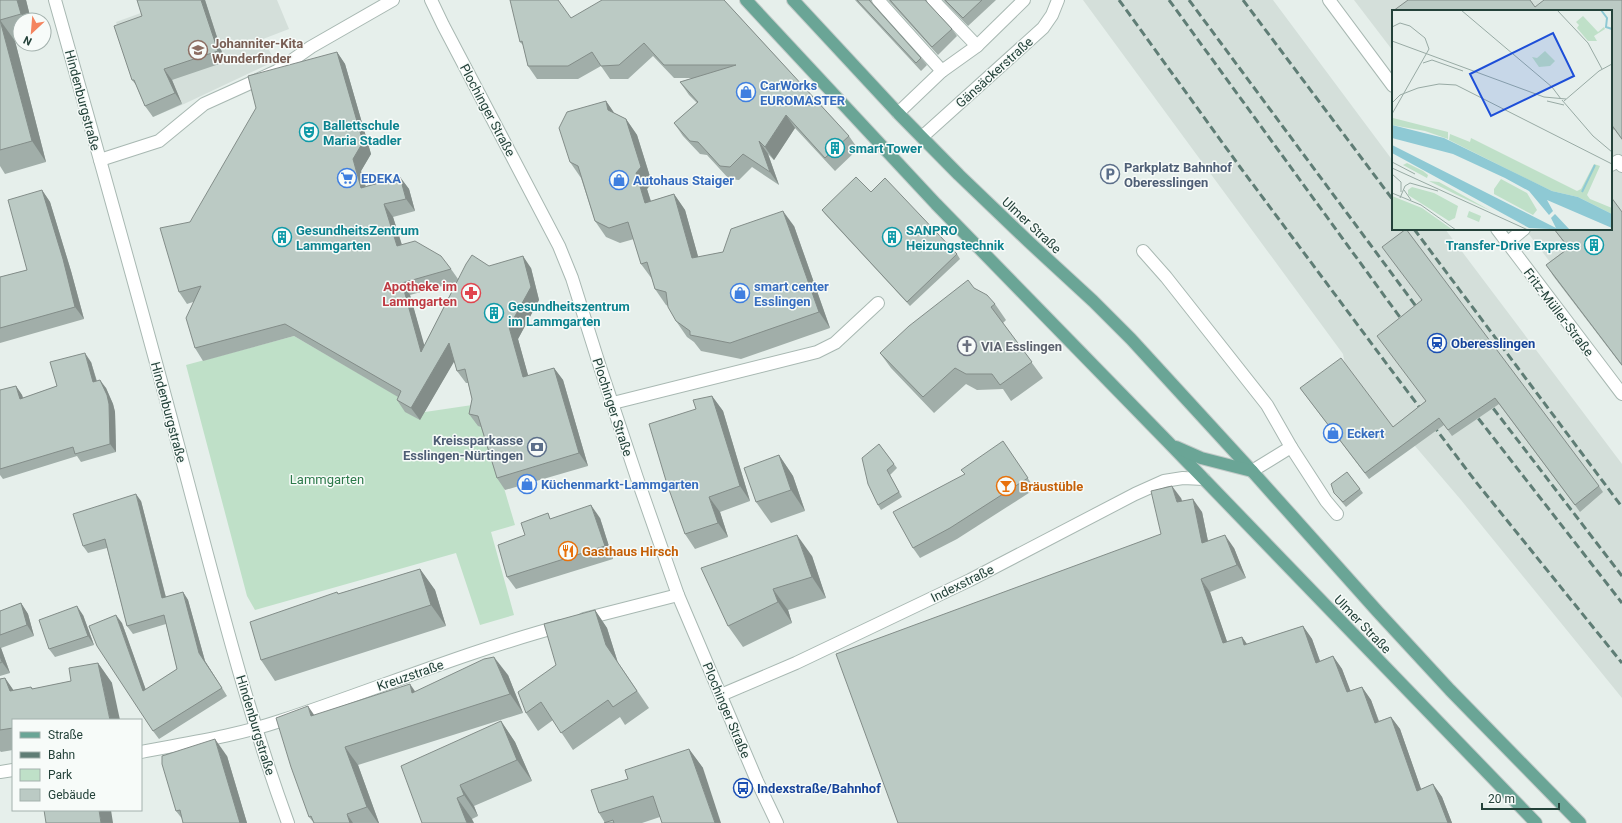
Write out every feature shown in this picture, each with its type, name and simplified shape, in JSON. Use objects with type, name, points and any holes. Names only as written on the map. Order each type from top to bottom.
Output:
[{"type":"main road","name":"Ulmer Straße","points":[[746,0],[936,204],[1536,823]]},
{"type":"main road","name":"Ulmer Straße","points":[[793,0],[898,113],[1018,232],[1109,317],[1252,471],[1388,624],[1576,819],[1584,823]]},
{"type":"main road","name":"Ulmer Straße","points":[[1170,444],[1201,458],[1252,471]]},
{"type":"street","name":"Hindenburgstraße","points":[[56,0],[234,654],[272,780],[288,823]]},
{"type":"street","points":[[100,160],[159,141],[204,104],[277,71],[310,47],[394,0]]},
{"type":"street","name":"Plochinger Straße","points":[[431,0],[559,246],[572,278],[637,478],[678,594],[777,823]]},
{"type":"street","points":[[878,0],[942,71]]},
{"type":"street","points":[[934,0],[977,46]]},
{"type":"street","points":[[898,113],[942,71],[977,46],[1024,0]]},
{"type":"street","name":"Gänsäckerstraße","points":[[922,137],[1043,28],[1052,15],[1058,0]]},
{"type":"street","points":[[1329,0],[1392,85]]},
{"type":"street","points":[[1612,164],[1618,161],[1622,166]]},
{"type":"street","name":"Fritz-Müller-Straße","points":[[1498,230],[1622,394]]},
{"type":"street","points":[[1507,243],[1523,230]]},
{"type":"street","points":[[1142,251],[1166,277],[1266,405],[1326,501],[1338,514]]},
{"type":"street","points":[[613,403],[817,352],[835,343],[878,303]]},
{"type":"street","points":[[1252,471],[1291,446]]},
{"type":"street","name":"Indexstraße","points":[[721,695],[796,663],[970,580],[1135,494],[1164,481],[1183,478],[1204,479]]},
{"type":"street","name":"Kreuzstraße","points":[[142,752],[256,728],[481,650],[575,622],[678,594]]},
{"type":"street","points":[[0,772],[12,770]]},
{"type":"shaded area","name":"Johanniter-Kita Wunderfinder","points":[[177,0],[277,0],[289,29],[263,39],[275,61],[153,117],[140,91],[116,22]]},
{"type":"shaded area","points":[[1083,0],[1273,0],[1392,160],[1392,230],[1446,230],[1622,464],[1622,698],[1461,500],[1415,446],[1403,429],[1397,434],[1345,364],[1343,354]]},
{"type":"shaded area","points":[[1354,0],[1622,0],[1622,357],[1526,230],[1612,230],[1612,10],[1392,10],[1392,50]]},
{"type":"green space","name":"Lammgarten","points":[[294,336],[425,412],[479,404],[515,525],[491,532],[514,615],[480,625],[456,553],[255,610],[247,596],[186,365]]},
{"type":"building","points":[[0,0],[17,0],[20,12],[12,12],[12,17],[0,20]]},
{"type":"building","name":"Johanniter-Kita Wunderfinder","points":[[137,0],[201,0],[218,51],[164,69],[175,93],[145,106],[134,80],[132,80],[114,26],[142,16]]},
{"type":"building","name":"CarWorks EUROMASTER","points":[[510,0],[558,0],[571,18],[602,0],[724,0],[849,136],[825,158],[786,115],[765,147],[759,141],[770,172],[743,154],[730,167],[720,166],[698,142],[690,141],[674,123],[698,102],[680,82],[736,65],[664,65],[644,43],[619,65],[601,66],[592,52],[568,66],[528,66],[522,41],[520,42]]},
{"type":"building","points":[[857,0],[869,0],[921,58],[916,63]]},
{"type":"building","points":[[890,0],[925,0],[952,29],[932,47]]},
{"type":"building","points":[[945,0],[982,0],[963,18]]},
{"type":"building","points":[[1408,0],[1530,0],[1535,7],[1544,0],[1622,0],[1622,139],[1612,125],[1612,10],[1394,10]]},
{"type":"building","points":[[0,20],[32,141],[0,150]]},
{"type":"building","name":"GesundheitsZentrum Lammgarten","points":[[337,52],[363,142],[353,159],[361,188],[400,177],[406,199],[384,204],[397,246],[415,241],[441,256],[451,269],[402,283],[421,352],[472,255],[489,266],[523,256],[531,287],[509,327],[523,377],[554,368],[579,453],[497,478],[478,416],[469,414],[472,399],[465,369],[457,371],[449,343],[411,408],[397,400],[401,391],[285,324],[195,348],[186,318],[201,286],[179,292],[160,228],[190,222],[256,108],[248,76]]},
{"type":"building","points":[[606,101],[608,110],[626,119],[641,167],[636,173],[645,203],[674,194],[692,258],[723,252],[731,229],[783,211],[819,312],[730,343],[690,335],[690,331],[676,321],[668,307],[666,292],[655,289],[647,262],[641,264],[628,222],[609,228],[595,221],[578,166],[570,162],[559,128],[567,112]]},
{"type":"building","name":"SANPRO Heizungstechnik","points":[[856,177],[871,192],[885,178],[957,254],[907,302],[822,210]]},
{"type":"building","points":[[42,190],[63,259],[75,307],[0,328],[0,277],[27,270],[8,200]]},
{"type":"building","points":[[1612,198],[1622,212],[1622,365],[1546,265],[1569,248],[1555,230],[1612,230]]},
{"type":"building","points":[[1407,230],[1599,486],[1575,505],[1495,398],[1448,430],[1439,418],[1365,473],[1300,388],[1341,358],[1393,427],[1426,401],[1377,336],[1422,300],[1382,247]]},
{"type":"building","name":"VIA Esslingen","points":[[968,280],[974,288],[987,295],[995,304],[991,307],[1032,362],[1000,385],[992,374],[966,374],[955,368],[923,397],[880,353],[909,326]]},
{"type":"building","points":[[85,353],[93,382],[100,380],[107,395],[109,404],[110,444],[75,454],[73,447],[0,469],[0,390],[16,386],[20,399],[57,386],[50,362]]},
{"type":"building","points":[[712,396],[740,486],[709,497],[718,523],[685,534],[667,484],[649,424],[696,409],[693,400]]},
{"type":"building","points":[[1003,441],[1028,478],[950,528],[913,548],[893,512],[965,474],[961,470]]},
{"type":"building","points":[[879,444],[894,464],[887,470],[899,492],[878,505],[868,484],[862,458]]},
{"type":"building","points":[[779,455],[791,490],[756,502],[744,468]]},
{"type":"building","points":[[1347,472],[1360,489],[1343,502],[1334,493],[1331,484]]},
{"type":"building","points":[[1172,486],[1177,502],[1193,499],[1202,543],[1225,535],[1237,565],[1201,579],[1223,643],[1242,637],[1244,645],[1303,626],[1316,663],[1333,656],[1347,692],[1362,687],[1375,723],[1391,717],[1417,791],[1433,784],[1448,823],[898,823],[836,654],[1161,534],[1151,491]]},
{"type":"building","points":[[136,494],[162,598],[183,592],[199,653],[222,688],[153,731],[97,646],[89,626],[116,615],[143,691],[177,669],[164,615],[127,626],[105,539],[83,546],[73,514]]},
{"type":"building","name":"Gasthaus Hirsch","points":[[591,505],[605,546],[507,577],[498,545],[525,535],[521,523],[548,513],[550,519]]},
{"type":"building","points":[[797,535],[812,577],[773,589],[778,602],[728,626],[701,568]]},
{"type":"building","points":[[420,569],[431,605],[261,660],[250,622],[337,592],[338,594]]},
{"type":"building","points":[[21,603],[27,625],[0,635],[0,611]]},
{"type":"building","points":[[77,606],[88,636],[49,649],[39,620]]},
{"type":"building","points":[[595,610],[606,645],[637,691],[613,707],[608,700],[561,733],[541,702],[526,713],[518,692],[556,665],[544,624]]},
{"type":"building","points":[[494,657],[510,694],[345,747],[367,807],[347,814],[350,823],[314,823],[311,816],[309,817],[291,767],[276,718],[308,706],[311,716],[410,684],[412,693],[484,659]]},
{"type":"building","points":[[98,663],[110,719],[12,719],[12,728],[0,730],[0,679],[5,678],[10,691],[31,687],[32,689],[71,681],[69,668]]},
{"type":"building","points":[[501,721],[517,760],[460,785],[464,795],[457,798],[467,823],[422,823],[401,766]]},
{"type":"building","points":[[215,739],[240,823],[183,823],[180,810],[176,811],[162,764],[162,756]]},
{"type":"building","points":[[689,749],[715,823],[662,823],[653,796],[599,813],[591,790],[628,779],[625,770]]},
{"type":"building","points":[[44,811],[99,811],[101,823],[46,823]]},
{"type":"building","points":[[613,820],[614,823],[604,823]]},
{"type":"railway","points":[[1119,0],[1240,167],[1476,482],[1622,663]]},
{"type":"railway","points":[[1169,0],[1407,327]]},
{"type":"railway","points":[[1189,0],[1421,313]]},
{"type":"railway","points":[[1243,0],[1392,199]]},
{"type":"railway","points":[[1415,230],[1622,507]]},
{"type":"railway","points":[[1486,399],[1622,576]]},
{"type":"railway","points":[[1471,409],[1622,603]]},
{"type":"place","name":"Johanniter-Kita Wunderfinder","points":[[198,50]]},
{"type":"place","name":"CarWorks EUROMASTER","points":[[746,92]]},
{"type":"place","name":"Ballettschule Maria Stadler","points":[[309,132]]},
{"type":"place","name":"smart Tower","points":[[835,148]]},
{"type":"place","name":"Parkplatz Bahnhof Oberesslingen","points":[[1110,174]]},
{"type":"place","name":"EDEKA","points":[[347,178]]},
{"type":"place","name":"Autohaus Staiger","points":[[619,180]]},
{"type":"place","name":"GesundheitsZentrum Lammgarten","points":[[282,237]]},
{"type":"place","name":"SANPRO Heizungstechnik","points":[[892,237]]},
{"type":"place","name":"Transfer-Drive Express","points":[[1594,245]]},
{"type":"place","name":"Apotheke im Lammgarten","points":[[471,293]]},
{"type":"place","name":"smart center Esslingen","points":[[740,293]]},
{"type":"place","name":"Gesundheitszentrum im Lammgarten","points":[[494,313]]},
{"type":"place","name":"Oberesslingen","points":[[1437,343]]},
{"type":"place","name":"VIA Esslingen","points":[[967,346]]},
{"type":"place","name":"Eckert","points":[[1333,433]]},
{"type":"place","name":"Kreissparkasse Esslingen-Nürtingen","points":[[537,447]]},
{"type":"place","name":"Küchenmarkt-Lammgarten","points":[[527,484]]},
{"type":"place","name":"Bräustüble","points":[[1006,486]]},
{"type":"place","name":"Gasthaus Hirsch","points":[[568,551]]},
{"type":"place","name":"Indexstraße/Bahnhof","points":[[743,788]]}]
